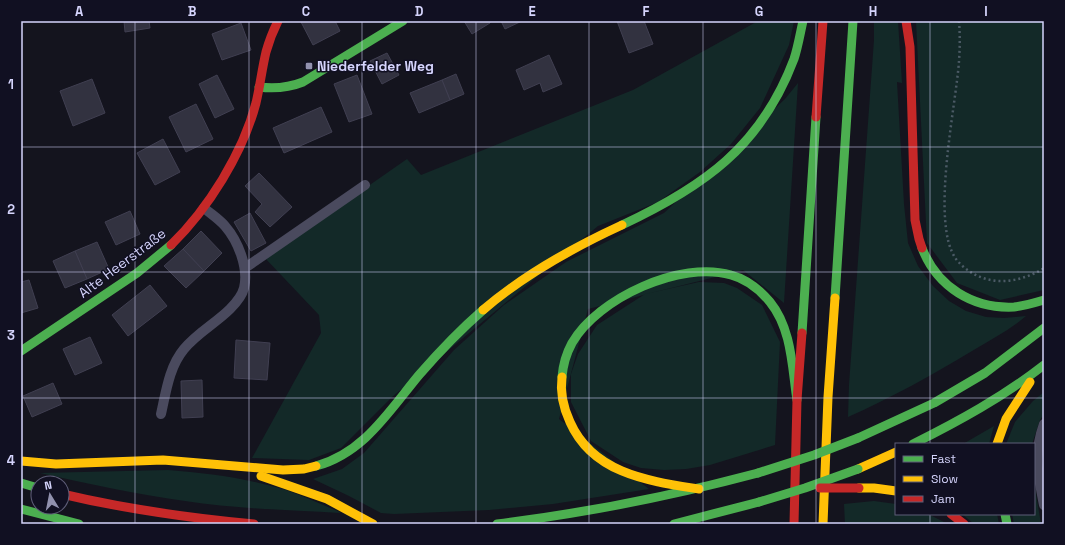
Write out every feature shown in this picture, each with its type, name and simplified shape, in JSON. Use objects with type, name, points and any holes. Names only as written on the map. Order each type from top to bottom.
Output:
[{"type":"main road","points":[[278,21],[270,39],[259,87],[277,89],[286,88],[303,82],[404,21]]},
{"type":"main road","points":[[21,461],[60,464],[160,460],[264,468],[307,469],[337,460],[353,450],[370,436],[421,373],[447,345],[472,320],[514,285],[563,254],[682,194],[704,180],[726,162],[743,145],[759,124],[778,94],[794,57],[803,21]]},
{"type":"main road","points":[[794,524],[797,400],[822,21]]},
{"type":"main road","points":[[823,524],[829,382],[853,21]]},
{"type":"main road","points":[[906,21],[910,47],[915,220],[917,236],[922,251],[929,265],[939,277],[965,298],[980,304],[996,307],[1014,307],[1044,300]]},
{"type":"main road","name":"Alte Heerstraße","points":[[21,351],[153,261],[187,230],[204,208],[242,144],[252,118],[259,87]]},
{"type":"main road","points":[[698,489],[648,479],[626,473],[609,466],[591,453],[577,436],[568,418],[562,398],[560,378],[565,358],[575,340],[586,324],[597,313],[625,294],[650,283],[676,276],[699,272],[720,273],[738,278],[754,286],[767,298],[778,312],[786,332],[797,400]]},
{"type":"main road","points":[[497,524],[599,510],[698,489],[758,473],[814,455],[858,438],[922,409],[985,373],[1044,328]]},
{"type":"main road","points":[[915,443],[972,412],[1042,366]]},
{"type":"main road","points":[[997,443],[999,432],[1008,413],[1042,366]]},
{"type":"main road","points":[[674,524],[726,512],[805,488],[895,452]]},
{"type":"main road","points":[[217,464],[255,474],[328,499],[373,524]]},
{"type":"main road","points":[[805,488],[874,488],[895,491]]},
{"type":"main road","points":[[70,496],[138,510],[192,518],[254,524]]},
{"type":"main road","points":[[21,509],[79,524]]},
{"type":"main road","points":[[952,515],[964,524]]},
{"type":"lane","points":[[245,268],[365,185]]},
{"type":"lane","points":[[161,414],[168,383],[184,349],[231,308],[239,298],[244,288],[245,268],[232,234],[218,218],[204,208]]},
{"type":"lane","points":[[1044,424],[1040,436],[1037,455],[1038,474],[1044,505]]},
{"type":"path","points":[[959,21],[959,61],[948,156],[944,208],[949,244],[955,258],[966,269],[989,280],[1004,281],[1019,279],[1035,274],[1044,268]]},
{"type":"green space","points":[[758,21],[794,21],[789,45],[760,108],[731,144],[700,172],[658,202],[598,226],[392,397],[341,448],[309,460],[252,458],[321,333],[319,315],[265,258],[407,159],[421,175],[633,90]]},
{"type":"green space","points":[[874,21],[898,21],[902,83],[897,82],[904,204],[908,243],[918,266],[933,286],[949,301],[966,311],[986,317],[1004,318],[1026,316],[1007,330],[942,369],[896,394],[848,417],[849,385],[874,40]]},
{"type":"green space","points":[[916,21],[1044,21],[1044,290],[1000,300],[957,283],[927,243]]},
{"type":"green space","points":[[798,83],[784,303],[743,270],[588,309],[559,419],[649,489],[553,504],[489,510],[394,514],[381,513],[313,479],[342,469],[364,453],[454,350],[504,305],[566,262],[664,213],[785,99]]},
{"type":"green space","points":[[699,282],[724,283],[737,288],[762,305],[780,342],[775,445],[710,465],[686,469],[664,470],[641,468],[623,462],[591,441],[571,402],[571,374],[578,354],[597,325],[645,294]]},
{"type":"green space","points":[[1044,392],[1044,414],[1040,420],[1032,443],[1006,443],[1015,422],[1033,401]]},
{"type":"green space","points":[[994,426],[989,443],[965,443]]},
{"type":"green space","points":[[168,470],[226,476],[283,489],[342,513],[205,504],[94,485],[70,480],[70,475],[49,475],[40,473]]},
{"type":"green space","points":[[1035,488],[1041,524],[1014,524],[1012,515],[1035,515]]},
{"type":"green space","points":[[874,501],[895,504],[895,515],[930,515],[948,524],[845,524],[844,504]]},
{"type":"green space","points":[[963,515],[997,515],[999,524],[974,524]]},
{"type":"building","points":[[124,21],[149,21],[150,28],[125,32]]},
{"type":"building","points":[[335,21],[340,31],[313,45],[301,22]]},
{"type":"building","points":[[464,21],[490,21],[490,23],[472,34]]},
{"type":"building","points":[[501,21],[522,21],[505,29]]},
{"type":"building","points":[[617,21],[644,21],[653,44],[629,53]]},
{"type":"building","points":[[241,23],[251,50],[222,60],[212,34]]},
{"type":"building","points":[[387,53],[399,75],[382,84],[370,61]]},
{"type":"building","points":[[549,55],[562,84],[543,92],[540,83],[524,90],[516,70]]},
{"type":"building","points":[[456,74],[464,94],[450,100],[442,80]]},
{"type":"building","points":[[217,75],[234,109],[215,118],[199,84]]},
{"type":"building","points":[[357,75],[372,114],[349,122],[334,84]]},
{"type":"building","points":[[92,79],[105,113],[73,126],[60,91]]},
{"type":"building","points":[[442,80],[450,100],[419,113],[410,93]]},
{"type":"building","points":[[196,104],[213,139],[186,152],[169,117]]},
{"type":"building","points":[[321,107],[332,132],[284,153],[273,128]]},
{"type":"building","points":[[163,139],[180,172],[155,185],[137,153]]},
{"type":"building","points":[[259,173],[292,207],[270,227],[255,212],[262,204],[245,186]]},
{"type":"building","points":[[130,211],[140,234],[116,245],[105,222]]},
{"type":"building","points":[[250,213],[266,243],[251,251],[234,222]]},
{"type":"building","points":[[201,231],[222,253],[204,271],[183,249]]},
{"type":"building","points":[[97,242],[109,269],[87,279],[75,251]]},
{"type":"building","points":[[183,249],[204,271],[186,288],[164,266]]},
{"type":"building","points":[[75,251],[87,279],[65,288],[53,261]]},
{"type":"building","points":[[29,280],[38,308],[21,313],[21,282]]},
{"type":"building","points":[[150,285],[167,306],[128,336],[112,315]]},
{"type":"building","points":[[90,337],[102,363],[75,375],[63,349]]},
{"type":"building","points":[[236,340],[270,343],[267,380],[234,378]]},
{"type":"building","points":[[202,380],[203,417],[182,418],[181,381]]},
{"type":"building","points":[[53,383],[62,404],[32,417],[23,396]]},
{"type":"traffic: fast","points":[[259,87],[281,88],[303,82],[403,21]]},
{"type":"traffic: fast","points":[[622,225],[651,211],[703,179],[726,161],[746,140],[765,117],[780,90],[794,59],[803,21]]},
{"type":"traffic: fast","points":[[835,298],[853,21]]},
{"type":"traffic: fast","points":[[802,333],[816,117]]},
{"type":"traffic: fast","points":[[21,351],[137,273],[171,245]]},
{"type":"traffic: fast","points":[[922,248],[937,274],[958,293],[971,299],[984,304],[999,307],[1014,307],[1044,300]]},
{"type":"traffic: fast","points":[[562,377],[565,360],[572,343],[584,327],[601,311],[642,286],[666,278],[689,273],[711,272],[731,275],[747,282],[757,289],[770,302],[783,324],[787,336],[797,400]]},
{"type":"traffic: fast","points":[[316,466],[333,460],[362,441],[386,416],[434,358],[483,310]]},
{"type":"traffic: fast","points":[[858,438],[934,403],[985,373],[1044,328]]},
{"type":"traffic: fast","points":[[915,443],[980,408],[1013,388],[1044,365]]},
{"type":"traffic: fast","points":[[758,473],[814,455],[858,438]]},
{"type":"traffic: fast","points":[[759,502],[805,488],[858,469]]},
{"type":"traffic: fast","points":[[497,524],[563,515],[628,503],[758,473]]},
{"type":"traffic: fast","points":[[21,483],[30,486]]},
{"type":"traffic: fast","points":[[674,524],[759,502]]},
{"type":"traffic: fast","points":[[21,509],[79,524]]},
{"type":"traffic: fast","points":[[1005,515],[1007,524]]},
{"type":"traffic: slow","points":[[483,310],[532,273],[585,243],[622,225]]},
{"type":"traffic: slow","points":[[823,524],[828,397],[835,298]]},
{"type":"traffic: slow","points":[[562,377],[564,406],[570,422],[580,439],[593,453],[608,464],[624,472],[642,478],[699,489]]},
{"type":"traffic: slow","points":[[997,443],[1006,419],[1030,382]]},
{"type":"traffic: slow","points":[[858,469],[895,452]]},
{"type":"traffic: slow","points":[[21,461],[56,464],[163,460],[283,470],[304,469],[316,466]]},
{"type":"traffic: slow","points":[[261,476],[327,499],[373,524]]},
{"type":"traffic: slow","points":[[859,488],[895,491]]},
{"type":"traffic: jam","points":[[171,245],[198,215],[211,197],[233,160],[250,122],[256,103],[267,48],[278,21]]},
{"type":"traffic: jam","points":[[816,117],[823,21]]},
{"type":"traffic: jam","points":[[906,21],[910,47],[915,220],[922,248]]},
{"type":"traffic: jam","points":[[794,524],[797,400],[802,333]]},
{"type":"traffic: jam","points":[[820,488],[859,488]]},
{"type":"traffic: jam","points":[[70,496],[157,512],[254,524]]},
{"type":"traffic: jam","points":[[952,515],[964,524]]},
{"type":"place","name":"Niederfelder Weg","points":[[309,66]]}]
